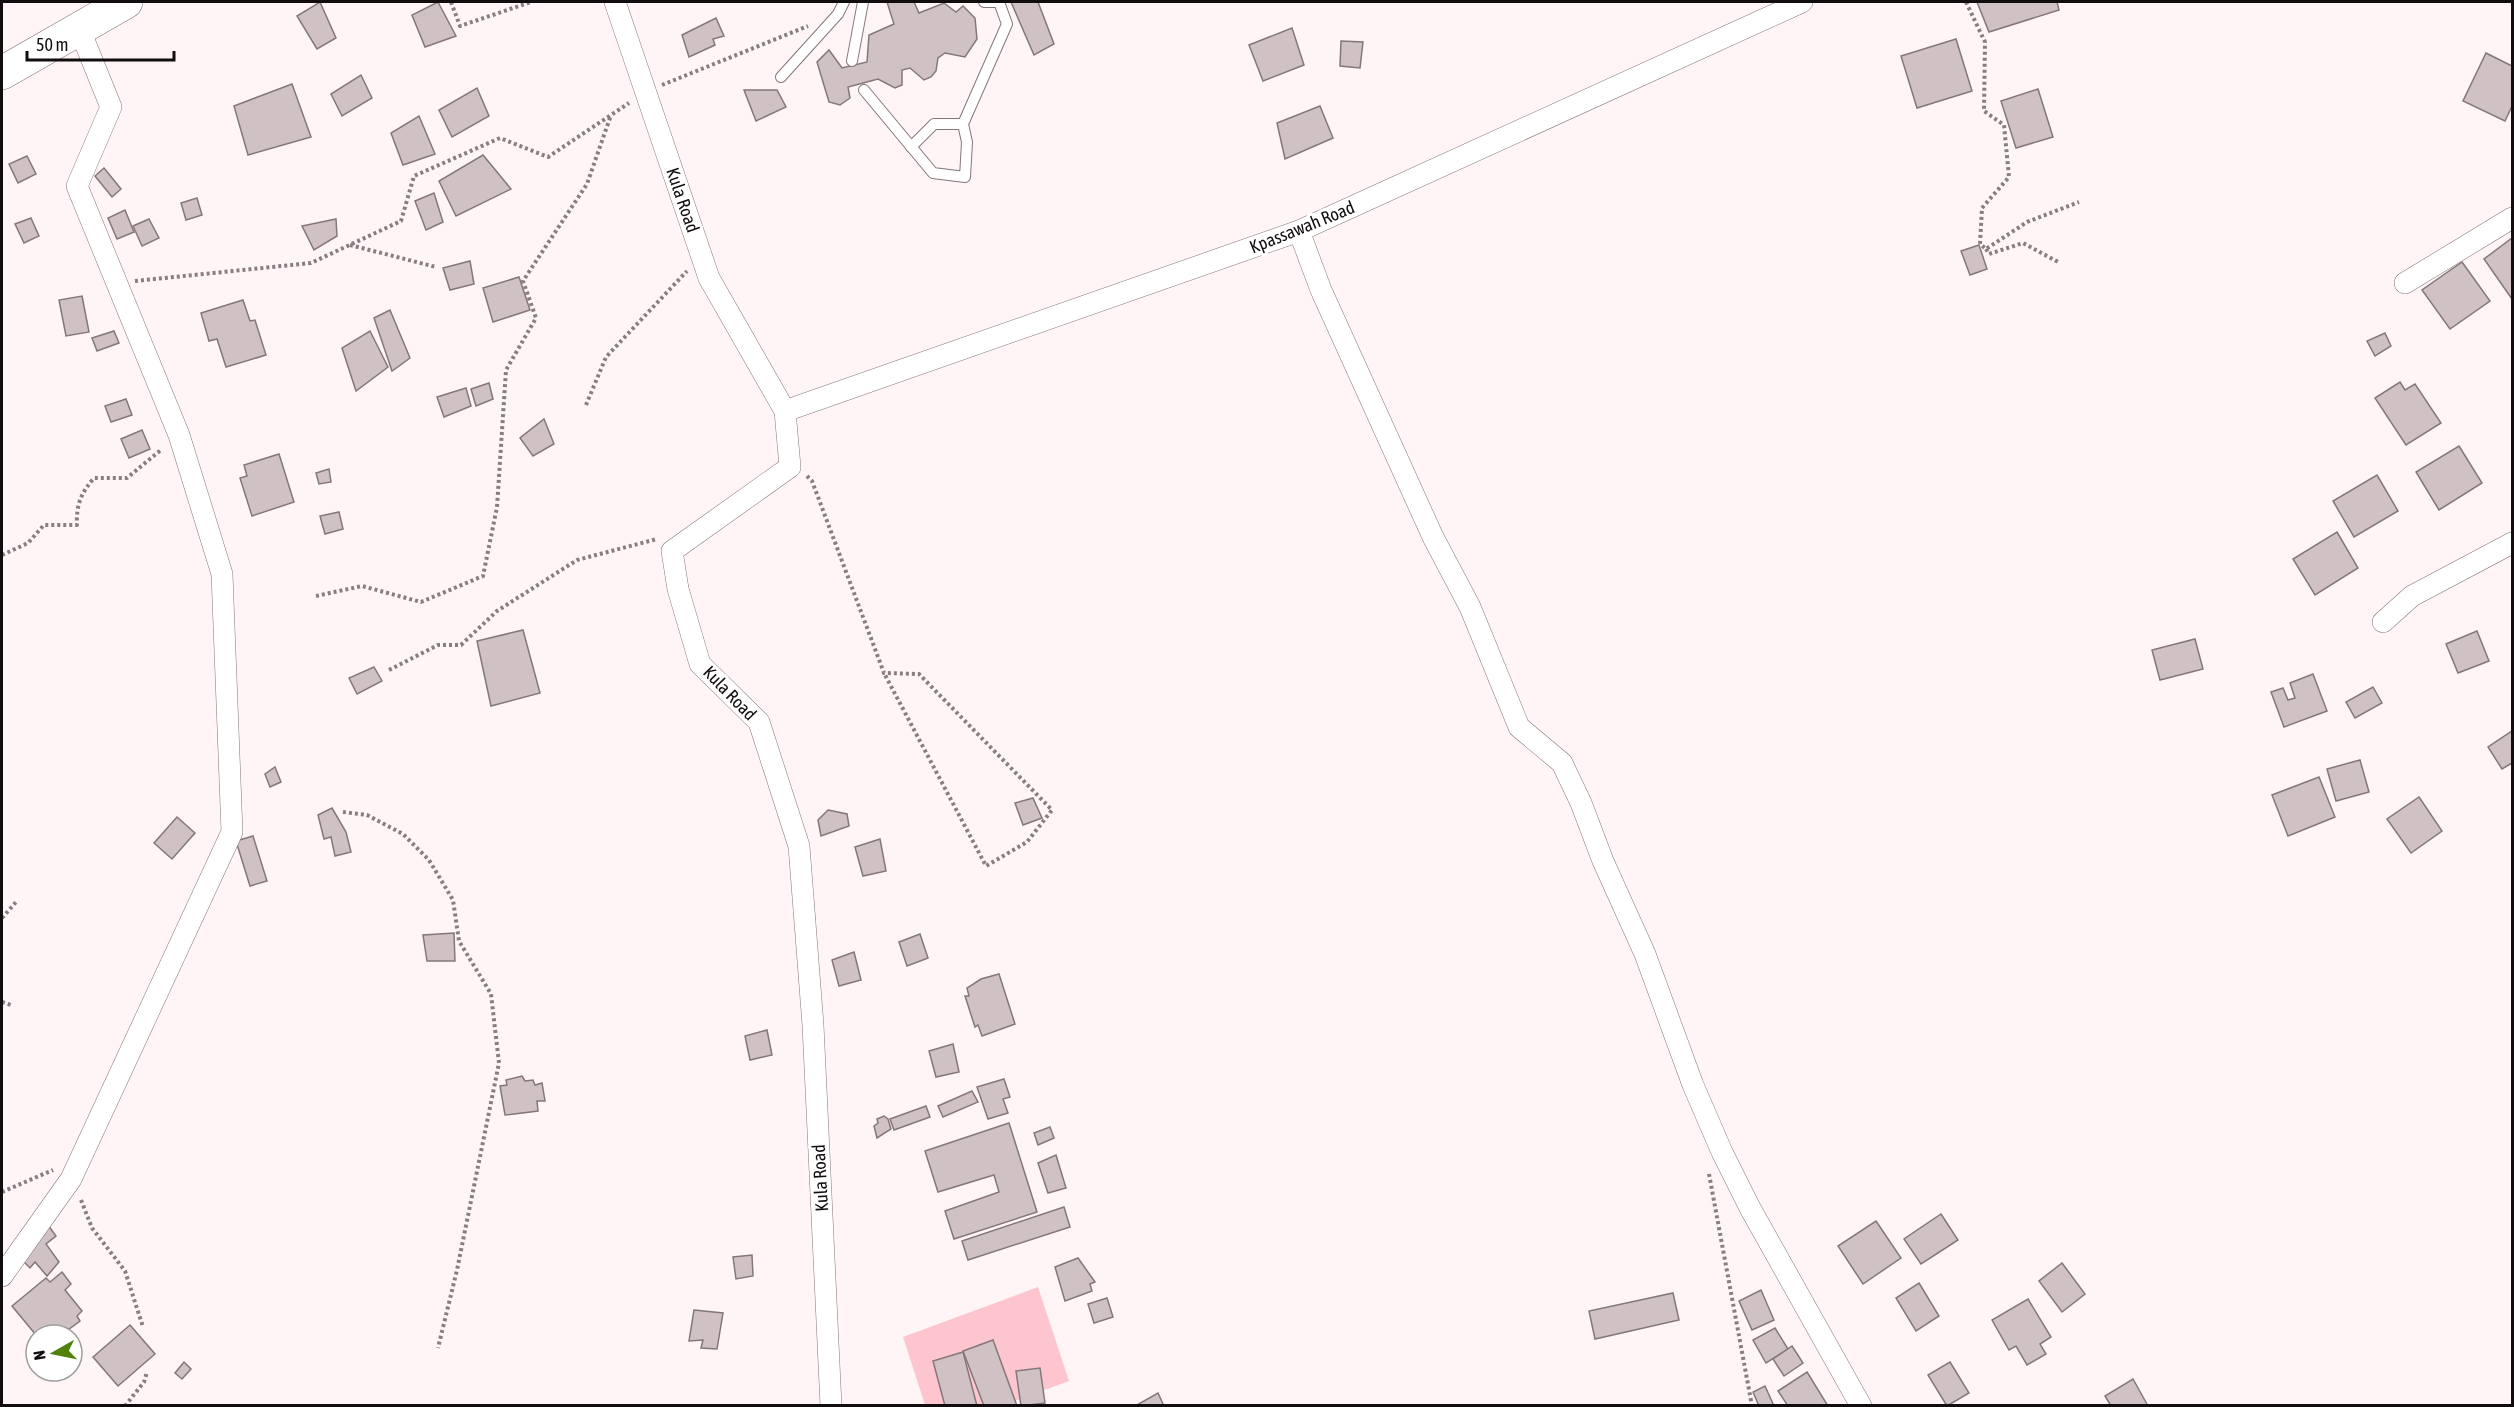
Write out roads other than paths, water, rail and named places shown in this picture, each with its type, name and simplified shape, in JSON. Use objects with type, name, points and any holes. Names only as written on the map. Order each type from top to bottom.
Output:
[{"type":"highway","points":[[2,73],[126,2]]},
{"type":"street","name":"Kula Road","points":[[615,2],[709,278],[785,411],[790,467],[672,551],[678,588],[700,664],[759,722],[799,846],[813,1025],[831,1406]]},
{"type":"street","name":"Kpassawah Road","points":[[785,411],[1299,231],[1802,2]]},
{"type":"street","points":[[2,1276],[78,1164],[232,832],[222,574],[179,435],[76,186],[111,107],[79,28]]},
{"type":"street","points":[[2405,283],[2512,218]]},
{"type":"street","points":[[1299,231],[1322,290],[1424,516],[1470,607],[1519,727],[1562,763],[1581,803],[1603,861],[1645,954],[1693,1085],[1722,1152],[1771,1247],[1861,1406]]},
{"type":"street","points":[[2383,622],[2412,596],[2512,543]]},
{"type":"lane","points":[[781,77],[838,14],[844,2]]},
{"type":"lane","points":[[852,61],[863,2]]},
{"type":"lane","points":[[864,90],[933,173],[965,177],[968,142],[963,123],[1007,24],[999,2],[984,2]]},
{"type":"lane","points":[[911,147],[934,124],[963,123]]}]
